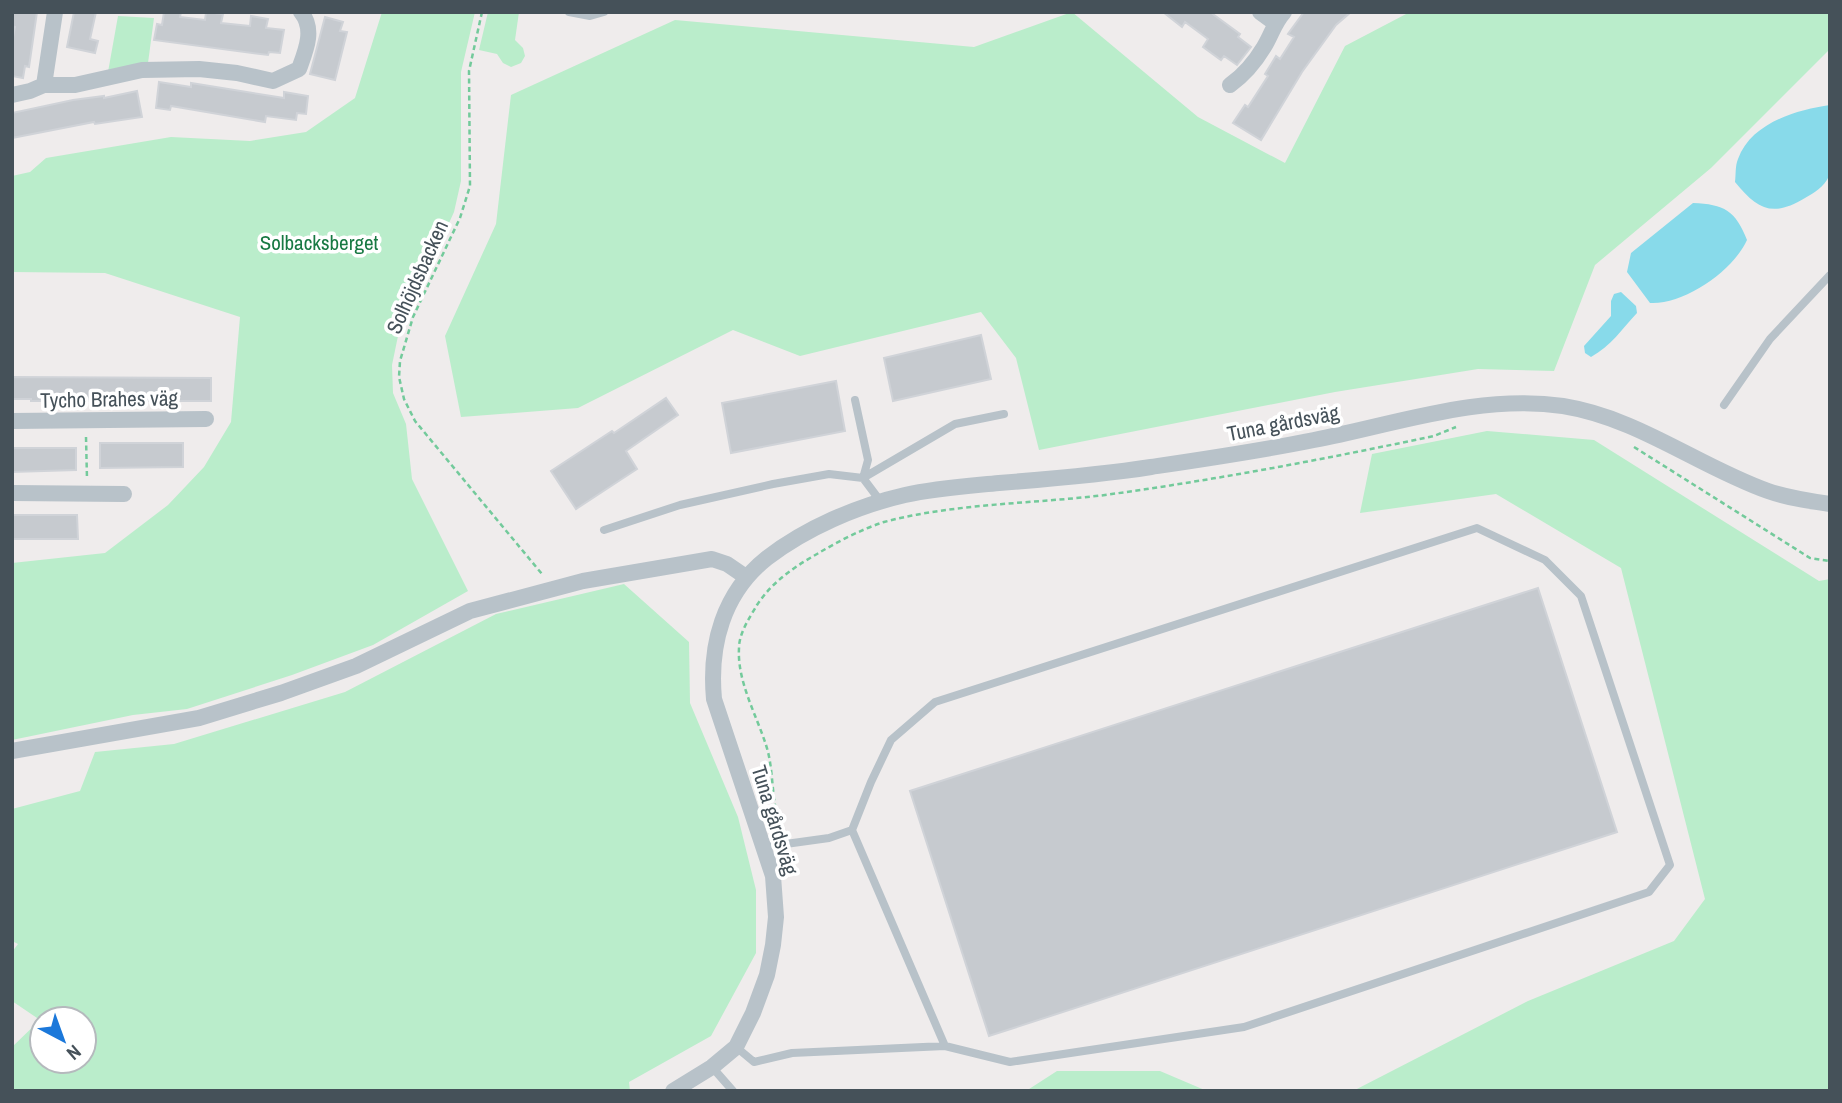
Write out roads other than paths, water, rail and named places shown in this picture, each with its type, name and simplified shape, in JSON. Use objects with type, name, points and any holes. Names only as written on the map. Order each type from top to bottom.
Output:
[{"type":"street","points":[[44,85],[55,12]]},
{"type":"street","points":[[12,95],[30,92],[44,85],[75,85],[142,70],[199,69],[273,81],[299,69],[309,31],[308,20],[301,12]]},
{"type":"street","points":[[1230,85],[1242,76],[1265,45],[1280,18],[1260,12]]},
{"type":"street","name":"Tuna gårdsväg","points":[[673,1091],[712,1067],[736,1047],[753,1013],[767,975],[773,945],[773,876],[714,699],[713,652],[718,629],[731,600],[746,577],[769,557],[815,528],[881,502],[940,489],[1106,474],[1182,463],[1314,440],[1466,406],[1509,403],[1564,407],[1614,419],[1765,490],[1795,499],[1830,504]]},
{"type":"street","name":"Tycho Brahes väg","points":[[12,421],[206,419]]},
{"type":"street","points":[[12,493],[124,494]]},
{"type":"street","points":[[12,751],[199,718],[356,666],[470,611],[583,581],[712,559],[727,564],[746,577]]},
{"type":"lane","points":[[569,12],[590,16],[604,12]]},
{"type":"lane","points":[[1724,405],[1770,339],[1830,275]]},
{"type":"lane","points":[[855,400],[868,460],[863,478]]},
{"type":"lane","points":[[604,530],[680,505],[773,484],[829,474],[863,478],[955,424],[1004,414]]},
{"type":"lane","points":[[863,478],[881,502]]},
{"type":"lane","points":[[736,1047],[754,1062],[792,1053],[946,1045],[1010,1062],[1244,1027],[1649,892],[1670,865],[1581,596],[1545,560],[1477,528],[935,702],[891,740],[852,830],[946,1045]]},
{"type":"lane","points":[[764,847],[829,838],[852,830]]},
{"type":"lane","points":[[712,1067],[733,1091]]},
{"type":"water","points":[[1830,105],[1831,163],[1829,176],[1824,183],[1808,196],[1783,208],[1766,208],[1751,199],[1735,182],[1738,159],[1753,136],[1776,120],[1803,110]]},
{"type":"water","points":[[1693,203],[1713,205],[1728,211],[1738,222],[1747,240],[1731,263],[1706,284],[1678,298],[1650,303],[1627,272],[1631,253]]},
{"type":"water","points":[[1621,292],[1636,306],[1637,313],[1610,342],[1591,357],[1585,353],[1584,346],[1611,316],[1611,301],[1614,294]]},
{"type":"park label","name":"Solbacksberget","points":[[319,242]]}]
